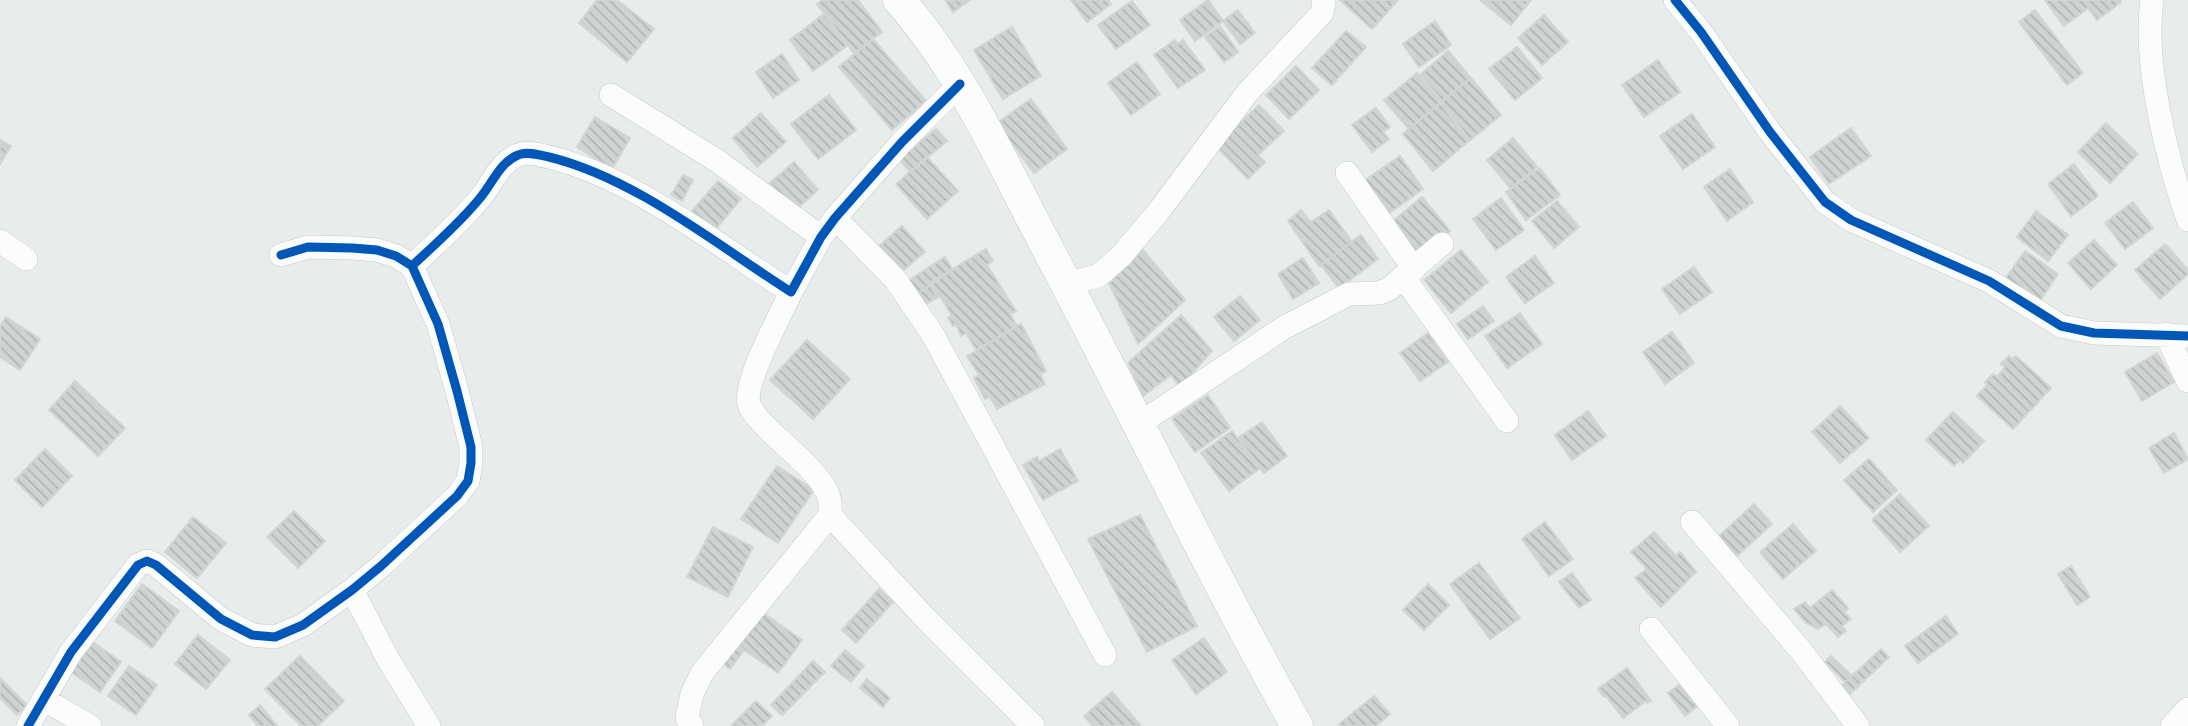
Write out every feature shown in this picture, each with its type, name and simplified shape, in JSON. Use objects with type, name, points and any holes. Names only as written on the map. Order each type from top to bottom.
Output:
[{"type":"main road","points":[[899,0],[960,84],[1297,726]]},
{"type":"street","points":[[1067,284],[1098,276],[1121,256],[1159,211],[1247,93],[1322,13],[1324,0]]},
{"type":"street","points":[[1675,0],[1701,32],[1770,132],[1825,202],[1851,220],[1989,281],[2061,327],[2094,333],[2177,335],[2188,381]]},
{"type":"street","points":[[2152,0],[2151,40],[2155,83],[2168,156],[2188,220]]},
{"type":"street","points":[[692,726],[687,718],[692,694],[702,673],[830,515],[827,492],[815,475],[760,421],[749,403],[750,384],[757,367],[791,292],[821,237],[902,142],[960,84]]},
{"type":"street","points":[[611,95],[716,160],[821,237]]},
{"type":"street","points":[[412,266],[480,198],[507,161],[521,153],[536,154],[584,168],[639,195],[691,224],[791,292]]},
{"type":"street","points":[[1347,173],[1409,273],[1507,421]]},
{"type":"street","points":[[835,218],[895,279],[933,335],[1105,655]]},
{"type":"street","points":[[0,241],[26,259]]},
{"type":"street","points":[[1139,424],[1285,327],[1349,294],[1379,293],[1409,273],[1442,244]]},
{"type":"street","points":[[28,726],[71,652],[138,565],[147,561],[156,565],[221,619],[252,635],[275,637],[303,625],[352,590],[457,496],[468,481],[471,447],[438,324],[412,266],[396,256],[377,250],[308,247],[281,255]]},
{"type":"street","points":[[830,515],[926,619],[1033,726]]},
{"type":"street","points":[[1692,522],[1802,652],[1858,726]]},
{"type":"street","points":[[352,590],[388,659],[429,726]]},
{"type":"street","points":[[1651,629],[1728,726]]},
{"type":"street","points":[[43,699],[90,726]]},
{"type":"street","points":[[2172,726],[2188,709]]},
{"type":"building","points":[[597,0],[617,0],[654,29],[627,62],[579,23]]},
{"type":"building","points":[[823,0],[858,0],[882,32],[854,53],[817,4]]},
{"type":"building","points":[[945,0],[970,0],[953,12]]},
{"type":"building","points":[[1071,0],[1108,0],[1111,4],[1087,22]]},
{"type":"building","points":[[1208,0],[1223,21],[1195,41],[1180,20]]},
{"type":"building","points":[[1340,0],[1398,0],[1372,29]]},
{"type":"building","points":[[1480,0],[1531,0],[1511,25]]},
{"type":"building","points":[[2045,0],[2121,2],[2097,20],[2088,8],[2064,26]]},
{"type":"building","points":[[1132,1],[1150,25],[1116,49],[1098,25]]},
{"type":"building","points":[[1238,10],[1255,33],[1240,44],[1223,21]]},
{"type":"building","points":[[2035,10],[2083,73],[2067,85],[2019,22]]},
{"type":"building","points":[[824,14],[848,45],[813,71],[790,40]]},
{"type":"building","points":[[1544,15],[1568,42],[1542,65],[1518,38]]},
{"type":"building","points":[[1435,21],[1451,45],[1419,67],[1403,44]]},
{"type":"building","points":[[1220,26],[1238,52],[1224,62],[1205,37]]},
{"type":"building","points":[[1012,27],[1041,76],[1003,99],[974,50]]},
{"type":"building","points":[[1346,31],[1366,47],[1332,85],[1312,68]]},
{"type":"building","points":[[873,39],[926,101],[892,130],[839,67]]},
{"type":"building","points":[[1175,40],[1178,44],[1183,40],[1205,70],[1178,88],[1154,55]]},
{"type":"building","points":[[1517,47],[1542,78],[1515,100],[1489,69]]},
{"type":"building","points":[[1448,51],[1471,78],[1442,101],[1420,75]]},
{"type":"building","points":[[782,54],[799,80],[773,98],[756,72]]},
{"type":"building","points":[[1658,60],[1680,92],[1644,117],[1622,85]]},
{"type":"building","points":[[1137,62],[1160,94],[1131,115],[1108,83]]},
{"type":"building","points":[[1296,66],[1319,90],[1289,119],[1266,95]]},
{"type":"building","points":[[1417,73],[1441,102],[1409,129],[1384,100]]},
{"type":"building","points":[[1471,78],[1501,115],[1470,140],[1440,103]]},
{"type":"building","points":[[829,95],[856,130],[818,159],[791,124]]},
{"type":"building","points":[[1031,99],[1067,149],[1034,173],[997,123]]},
{"type":"building","points":[[1440,103],[1470,140],[1433,171],[1403,134]]},
{"type":"building","points":[[1259,105],[1284,131],[1258,155],[1265,162],[1248,179],[1216,146]]},
{"type":"building","points":[[1376,108],[1390,127],[1383,132],[1389,139],[1372,152],[1352,125]]},
{"type":"building","points":[[761,113],[786,142],[757,167],[733,138]]},
{"type":"building","points":[[1692,114],[1715,147],[1683,169],[1660,136]]},
{"type":"building","points":[[595,117],[630,138],[612,169],[577,147]]},
{"type":"building","points":[[2106,123],[2138,154],[2110,183],[2078,152]]},
{"type":"building","points":[[1851,128],[1871,156],[1829,184],[1810,157]]},
{"type":"building","points":[[936,129],[947,141],[910,172],[899,159]]},
{"type":"building","points":[[1513,138],[1537,167],[1511,189],[1487,160]]},
{"type":"building","points":[[0,140],[11,146],[0,164]]},
{"type":"building","points":[[1400,156],[1423,189],[1388,214],[1364,181]]},
{"type":"building","points":[[927,157],[958,191],[927,219],[896,184]]},
{"type":"building","points":[[794,162],[818,190],[794,211],[770,183]]},
{"type":"building","points":[[2074,164],[2098,196],[2071,216],[2048,184]]},
{"type":"building","points":[[1540,168],[1560,195],[1526,220],[1506,192]]},
{"type":"building","points":[[1730,169],[1753,202],[1727,221],[1704,187]]},
{"type":"building","points":[[683,175],[693,180],[682,201],[671,195]]},
{"type":"building","points":[[718,181],[741,199],[715,230],[692,211]]},
{"type":"building","points":[[1422,197],[1450,231],[1419,257],[1391,223]]},
{"type":"building","points":[[1501,198],[1524,230],[1496,250],[1473,219]]},
{"type":"building","points":[[1557,201],[1579,227],[1554,248],[1532,221]]},
{"type":"building","points":[[2133,202],[2153,228],[2125,249],[2105,223]]},
{"type":"building","points":[[1301,210],[1311,222],[1329,210],[1352,242],[1319,266],[1288,221]]},
{"type":"building","points":[[2036,211],[2068,235],[2048,261],[2017,237]]},
{"type":"building","points":[[902,226],[925,252],[900,273],[878,247]]},
{"type":"building","points":[[1361,235],[1378,259],[1339,288],[1321,265]]},
{"type":"building","points":[[2094,240],[2117,265],[2091,289],[2068,263]]},
{"type":"building","points":[[2165,244],[2188,270],[2188,274],[2160,299],[2135,270]]},
{"type":"building","points":[[986,249],[993,261],[987,265],[1016,311],[1010,314],[1017,326],[976,350],[966,333],[961,336],[956,324],[953,326],[948,318],[952,316],[929,283]]},
{"type":"building","points":[[1143,250],[1185,300],[1138,344],[1109,283]]},
{"type":"building","points":[[1461,250],[1488,282],[1451,313],[1424,280]]},
{"type":"building","points":[[2025,251],[2058,274],[2037,305],[2003,282]]},
{"type":"building","points":[[1535,256],[1554,283],[1525,303],[1506,277]]},
{"type":"building","points":[[945,257],[953,270],[918,293],[909,280]]},
{"type":"building","points":[[1303,258],[1319,283],[1293,299],[1278,274]]},
{"type":"building","points":[[1694,267],[1712,292],[1680,314],[1662,289]]},
{"type":"building","points":[[932,283],[940,296],[922,306],[914,296]]},
{"type":"building","points":[[1240,296],[1260,320],[1234,341],[1214,317]]},
{"type":"building","points":[[1483,306],[1494,321],[1468,339],[1457,324]]},
{"type":"building","points":[[1520,313],[1542,344],[1507,368],[1485,336]]},
{"type":"building","points":[[1181,315],[1212,351],[1180,387],[1171,375],[1143,396],[1128,363]]},
{"type":"building","points":[[6,317],[40,339],[20,370],[0,357],[0,326]]},
{"type":"building","points":[[1021,324],[1046,371],[1040,374],[1045,384],[997,409],[990,397],[985,399],[974,378],[979,375],[967,356]]},
{"type":"building","points":[[1672,332],[1694,363],[1665,384],[1643,352]]},
{"type":"building","points":[[1428,333],[1448,362],[1420,381],[1400,353]]},
{"type":"building","points":[[807,340],[850,379],[813,419],[770,380]]},
{"type":"building","points":[[2157,353],[2174,382],[2142,401],[2125,372]]},
{"type":"building","points":[[2009,356],[2012,359],[2016,356],[2051,388],[2013,429],[1977,396],[1987,385],[1985,382],[1993,374],[1997,377],[2005,367],[2001,364]]},
{"type":"building","points":[[75,381],[125,428],[98,456],[49,410]]},
{"type":"building","points":[[1208,395],[1230,428],[1195,452],[1172,419]]},
{"type":"building","points":[[1840,406],[1869,438],[1840,463],[1812,432]]},
{"type":"building","points":[[1588,411],[1606,436],[1572,460],[1555,435]]},
{"type":"building","points":[[1953,412],[1984,441],[1963,463],[1960,460],[1954,466],[1926,440]]},
{"type":"building","points":[[1262,422],[1287,456],[1264,473],[1238,438]]},
{"type":"building","points":[[1232,431],[1260,468],[1229,491],[1201,453]]},
{"type":"building","points":[[2174,433],[2188,459],[2164,473],[2149,448]]},
{"type":"building","points":[[45,449],[72,476],[42,507],[15,480]]},
{"type":"building","points":[[1060,449],[1078,481],[1043,500],[1023,465],[1037,457],[1039,461]]},
{"type":"building","points":[[1869,459],[1897,490],[1873,512],[1844,480]]},
{"type":"building","points":[[777,466],[814,490],[778,543],[741,519]]},
{"type":"building","points":[[1900,494],[1929,526],[1900,552],[1872,520]]},
{"type":"building","points":[[1754,504],[1772,524],[1737,556],[1718,537]]},
{"type":"building","points":[[294,511],[325,541],[298,568],[267,537]]},
{"type":"building","points":[[1140,515],[1197,626],[1147,652],[1088,539]]},
{"type":"building","points":[[193,517],[226,543],[197,578],[165,552]]},
{"type":"building","points":[[1545,522],[1573,559],[1549,576],[1522,539]]},
{"type":"building","points":[[1793,524],[1816,551],[1783,579],[1760,552]]},
{"type":"building","points":[[713,527],[753,547],[728,597],[687,577]]},
{"type":"building","points":[[1654,532],[1676,556],[1680,552],[1696,572],[1661,607],[1635,578],[1647,569],[1631,552]]},
{"type":"building","points":[[1479,563],[1520,618],[1490,639],[1450,584]]},
{"type":"building","points":[[2071,566],[2090,597],[2077,605],[2058,574]]},
{"type":"building","points":[[1572,573],[1591,600],[1579,608],[1559,582]]},
{"type":"building","points":[[142,584],[179,611],[152,648],[115,621]]},
{"type":"building","points":[[1428,584],[1449,605],[1424,630],[1403,610]]},
{"type":"building","points":[[879,589],[893,602],[856,643],[842,630]]},
{"type":"building","points":[[1832,590],[1848,608],[1844,612],[1851,619],[1842,626],[1846,631],[1838,637],[1826,624],[1818,629],[1806,623],[1794,609],[1805,602],[1810,608]]},
{"type":"building","points":[[755,607],[802,640],[778,673],[731,641]]},
{"type":"building","points":[[1946,616],[1958,634],[1918,663],[1905,646]]},
{"type":"building","points":[[198,635],[230,660],[206,689],[175,664]]},
{"type":"building","points":[[727,636],[744,650],[730,669],[712,655]]},
{"type":"building","points":[[1204,638],[1227,672],[1196,694],[1172,660]]},
{"type":"building","points":[[93,642],[121,662],[100,692],[71,672]]},
{"type":"building","points":[[1881,649],[1889,657],[1850,694],[1842,685]]},
{"type":"building","points":[[845,650],[864,666],[851,682],[831,666]]},
{"type":"building","points":[[300,656],[344,701],[318,726],[301,726],[265,689]]},
{"type":"building","points":[[1831,656],[1852,676],[1845,682],[1825,662]]},
{"type":"building","points":[[813,661],[825,672],[782,715],[771,705]]},
{"type":"building","points":[[129,666],[157,685],[136,715],[108,696]]},
{"type":"building","points":[[1627,668],[1651,701],[1646,701],[1623,718],[1598,689]]},
{"type":"building","points":[[0,678],[27,705],[17,715],[0,698]]},
{"type":"building","points":[[867,679],[890,698],[883,707],[860,688]]},
{"type":"building","points":[[1683,682],[1699,705],[1685,716],[1668,693]]},
{"type":"building","points":[[1112,692],[1141,726],[1093,726],[1084,716]]},
{"type":"building","points":[[1374,696],[1390,714],[1376,726],[1339,724]]},
{"type":"building","points":[[756,701],[772,716],[762,726],[732,725]]},
{"type":"building","points":[[260,705],[277,726],[258,726],[249,715]]},
{"type":"cycle path","points":[[1675,0],[1701,32],[1770,132],[1825,202],[1851,220],[1989,281],[2061,326],[2094,333],[2188,336]]},
{"type":"cycle path","points":[[412,266],[472,207],[506,163],[518,155],[529,153],[581,167],[613,180],[705,234],[791,292],[821,237],[835,218],[902,142],[960,84]]},
{"type":"cycle path","points":[[28,726],[71,652],[138,565],[147,561],[156,565],[221,619],[252,635],[275,637],[303,625],[352,590],[457,496],[468,481],[471,447],[457,391],[438,324],[412,266],[396,256],[377,250],[308,247],[281,255]]}]
